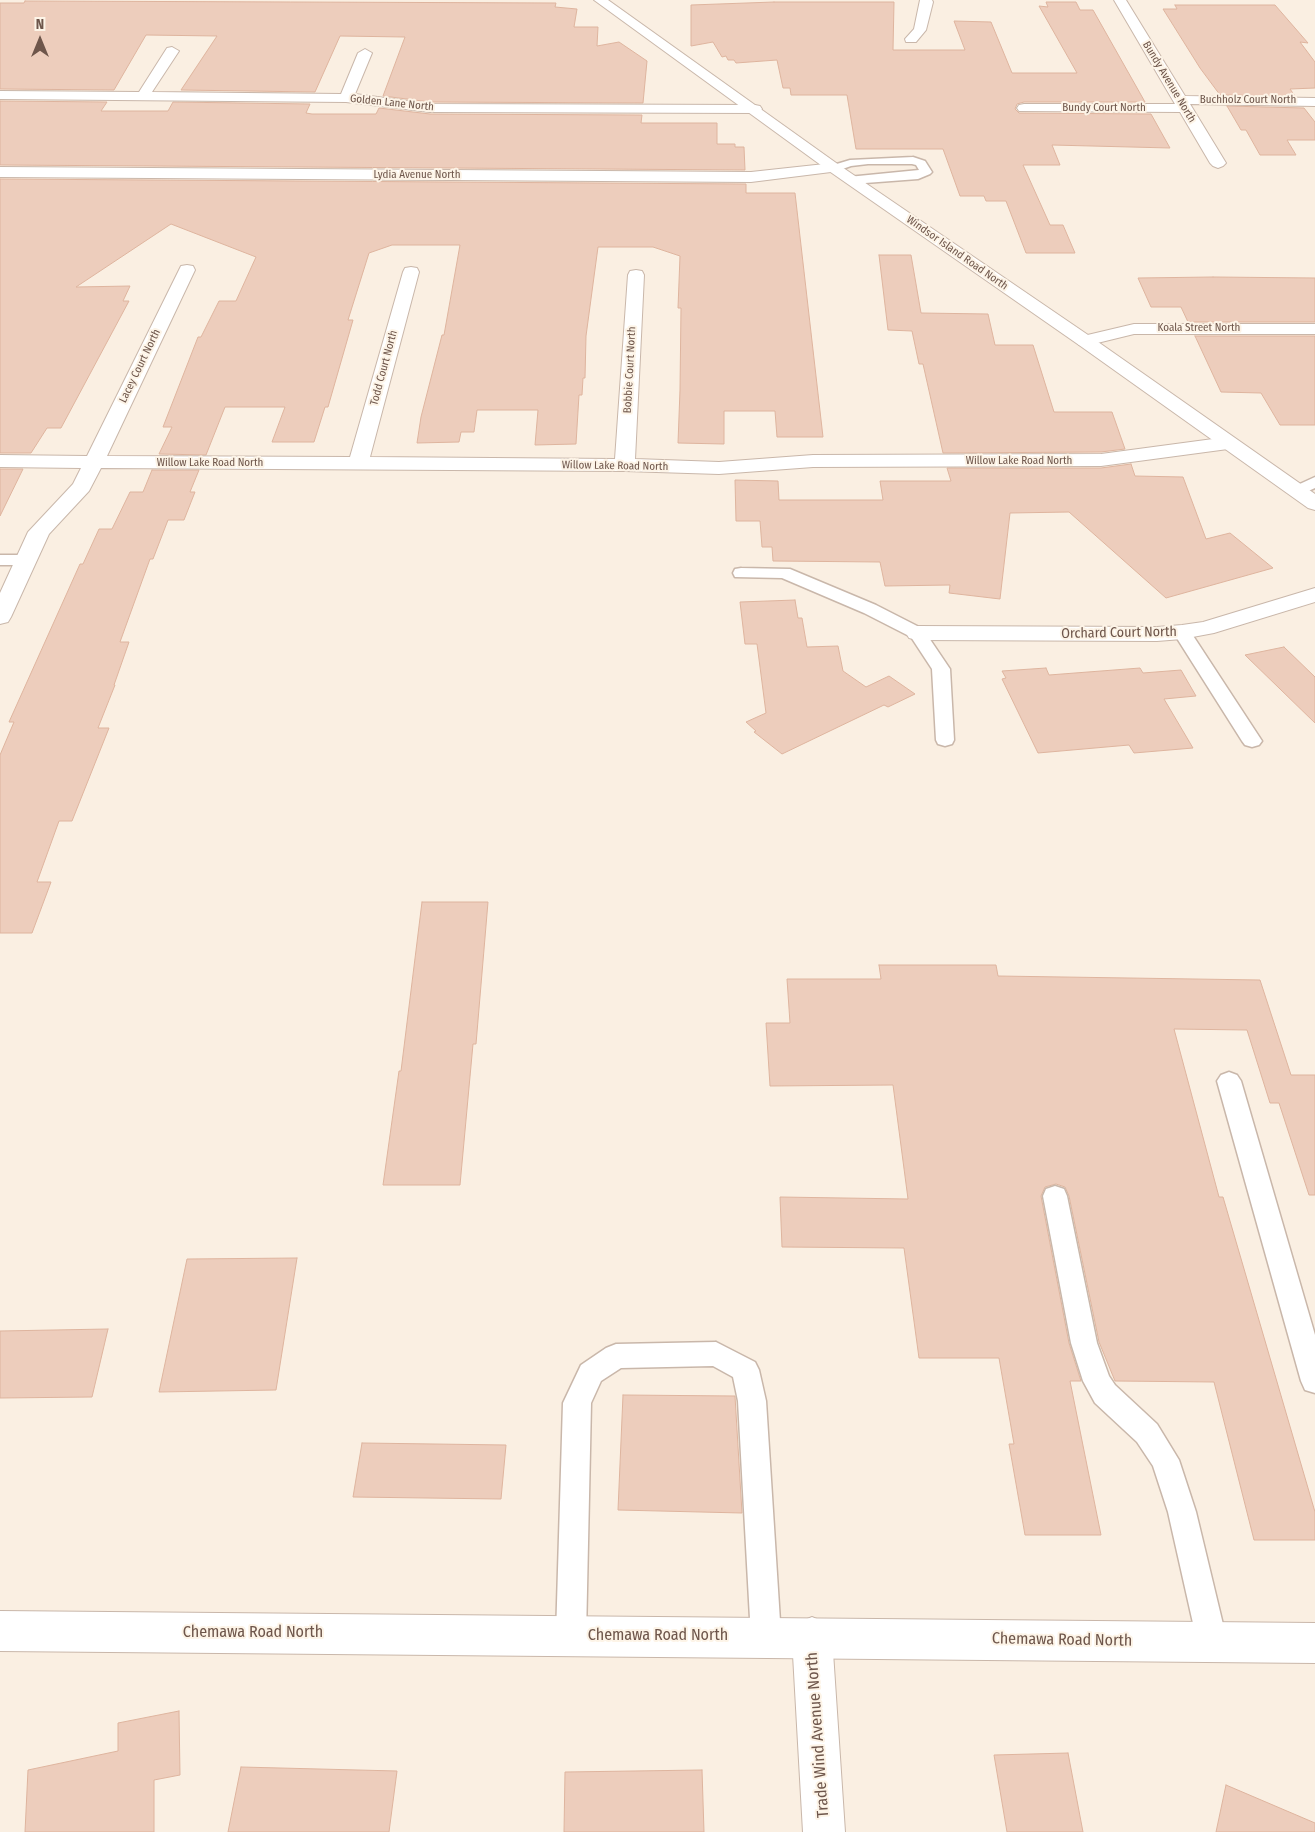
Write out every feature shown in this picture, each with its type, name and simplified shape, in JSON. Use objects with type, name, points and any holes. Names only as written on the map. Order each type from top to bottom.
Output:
[{"type":"street","name":"Windsor Island Road North","points":[[600,0],[834,168],[1085,341],[1315,504]]},
{"type":"street","points":[[911,39],[920,30],[926,0]]},
{"type":"street","name":"Bundy Avenue North","points":[[1120,0],[1218,163]]},
{"type":"street","points":[[143,96],[172,51]]},
{"type":"street","points":[[346,98],[366,53]]},
{"type":"street","name":"Golden Lane North","points":[[0,95],[346,98],[430,108],[755,110]]},
{"type":"street","name":"Buchholz Court North","points":[[1182,104],[1315,102]]},
{"type":"street","name":"Bundy Court North","points":[[1024,108],[1182,104]]},
{"type":"street","name":"Lydia Avenue North","points":[[0,172],[751,177],[834,168]]},
{"type":"street","name":"Lacey Court North","points":[[0,617],[38,532],[82,487],[187,270]]},
{"type":"street","name":"Todd Court North","points":[[358,463],[411,272]]},
{"type":"street","name":"Bobbie Court North","points":[[624,465],[636,275]]},
{"type":"street","name":"Koala Street North","points":[[1085,341],[1118,331],[1141,328],[1315,329]]},
{"type":"street","name":"Willow Lake Road North","points":[[0,461],[624,465],[720,468],[842,460],[1073,461],[1129,458],[1228,443]]},
{"type":"street","name":"Orchard Court North","points":[[917,633],[1157,634],[1182,632],[1206,628],[1315,595]]},
{"type":"street","name":"Chemawa Road North","points":[[0,1631],[1315,1643]]},
{"type":"street","name":"Trade Wind Avenue North","points":[[812,1637],[824,1832]]},
{"type":"lane","points":[[834,168],[850,163],[868,161],[913,160],[921,163],[926,172],[918,175],[852,180]]},
{"type":"lane","points":[[1297,492],[1315,482]]},
{"type":"lane","points":[[0,560],[26,560]]},
{"type":"lane","points":[[741,574],[784,574],[870,609],[917,633],[941,669],[945,740]]},
{"type":"lane","points":[[1182,632],[1252,741]]},
{"type":"lane","points":[[1229,1081],[1315,1381]]},
{"type":"lane","points":[[1055,1196],[1084,1344],[1097,1380],[1106,1394],[1147,1433],[1165,1460],[1179,1502],[1212,1641]]},
{"type":"lane","points":[[571,1636],[576,1403],[591,1373],[616,1356],[716,1354],[745,1370],[752,1401],[766,1637]]},
{"type":"building","points":[[25,1],[556,3],[555,7],[577,9],[574,27],[598,27],[597,46],[619,42],[647,61],[643,103],[430,102],[383,96],[405,37],[340,36],[315,92],[181,90],[217,36],[146,35],[114,90],[0,89],[0,3],[24,3]]},
{"type":"building","points":[[774,2],[894,2],[893,50],[965,50],[954,21],[991,22],[1012,73],[1077,73],[1039,6],[1048,7],[1046,2],[1076,2],[1080,10],[1093,10],[1145,102],[1024,102],[1017,104],[1015,109],[1019,113],[1151,114],[1170,148],[1052,145],[1060,165],[1023,165],[1050,225],[1063,225],[1075,253],[1026,253],[1006,201],[986,201],[984,196],[960,196],[943,149],[856,149],[847,95],[791,95],[790,88],[783,88],[777,60],[736,63],[734,60],[728,60],[726,56],[722,57],[713,42],[691,46],[691,5]]},
{"type":"building","points":[[1175,5],[1275,5],[1308,43],[1300,42],[1315,62],[1315,88],[1290,89],[1295,96],[1220,95],[1200,68],[1163,9],[1177,9]]},
{"type":"building","points":[[0,101],[107,102],[101,111],[168,111],[173,102],[310,104],[306,113],[312,114],[376,114],[379,108],[430,114],[642,115],[641,123],[717,123],[717,144],[735,144],[735,147],[744,147],[745,170],[0,165]]},
{"type":"building","points":[[1227,106],[1304,108],[1315,122],[1315,140],[1287,140],[1296,155],[1260,155],[1246,130],[1241,130]]},
{"type":"building","points":[[0,179],[746,184],[746,193],[795,193],[823,437],[777,437],[775,411],[724,411],[724,444],[678,443],[681,308],[678,308],[680,256],[653,247],[598,247],[586,336],[585,378],[583,378],[582,395],[579,395],[576,444],[535,445],[538,410],[477,410],[474,432],[461,432],[459,442],[417,443],[421,417],[442,335],[444,335],[460,245],[392,245],[369,253],[348,320],[353,320],[328,407],[325,407],[314,442],[272,442],[285,407],[225,407],[206,455],[159,454],[172,427],[163,427],[198,337],[201,337],[219,301],[236,301],[256,257],[171,224],[76,287],[130,286],[123,301],[129,301],[61,428],[47,428],[31,453],[0,453]]},
{"type":"building","points":[[879,255],[911,255],[921,313],[988,314],[995,345],[1033,345],[1054,412],[1112,412],[1125,449],[1101,452],[943,453],[923,364],[919,364],[912,331],[888,330]]},
{"type":"building","points":[[1138,278],[1315,278],[1315,322],[1188,322],[1181,307],[1151,307]]},
{"type":"building","points":[[1195,336],[1315,336],[1315,425],[1280,425],[1261,393],[1221,392]]},
{"type":"building","points":[[1131,464],[1135,476],[1183,477],[1206,539],[1230,533],[1273,568],[1166,598],[1069,512],[1010,513],[1000,599],[949,593],[950,585],[885,586],[880,562],[773,561],[772,547],[762,547],[760,521],[736,521],[735,480],[778,481],[779,500],[883,500],[880,481],[951,481],[947,468],[1101,468]]},
{"type":"building","points":[[0,469],[23,469],[0,516]]},
{"type":"building","points":[[152,470],[199,470],[190,492],[195,492],[184,520],[168,520],[153,559],[150,559],[120,642],[129,642],[98,728],[109,728],[72,821],[59,821],[37,882],[51,882],[32,933],[0,933],[0,755],[14,722],[9,722],[80,564],[83,564],[99,529],[112,529],[130,492],[143,492]]},
{"type":"building","points":[[795,600],[798,618],[802,618],[807,647],[838,646],[843,671],[866,687],[889,676],[915,694],[888,707],[884,705],[782,754],[754,732],[756,731],[746,722],[766,713],[757,644],[745,644],[740,602]]},
{"type":"building","points":[[1284,647],[1315,677],[1315,723],[1245,655]]},
{"type":"building","points":[[1046,668],[1049,675],[1140,668],[1143,673],[1181,670],[1196,696],[1164,699],[1193,748],[1134,753],[1129,745],[1038,753],[1002,679],[1006,678],[1002,671]]},
{"type":"building","points":[[422,902],[488,902],[476,1044],[473,1044],[460,1185],[383,1185],[399,1071],[401,1071]]},
{"type":"building","points":[[879,965],[996,965],[998,976],[1260,980],[1291,1075],[1315,1075],[1315,1195],[1309,1195],[1279,1103],[1270,1103],[1247,1030],[1174,1029],[1219,1197],[1223,1197],[1315,1512],[1315,1540],[1254,1540],[1214,1382],[1115,1381],[1099,1342],[1069,1196],[1065,1187],[1056,1184],[1045,1187],[1041,1196],[1069,1343],[1081,1381],[1070,1381],[1101,1535],[1025,1535],[1009,1444],[1014,1444],[999,1358],[919,1358],[904,1248],[782,1247],[780,1197],[908,1199],[893,1085],[770,1086],[766,1023],[790,1023],[787,979],[881,979]]},
{"type":"building","points":[[297,1258],[276,1390],[159,1392],[187,1259]]},
{"type":"building","points":[[108,1329],[92,1397],[0,1398],[0,1331]]},
{"type":"building","points":[[623,1395],[735,1396],[742,1513],[618,1510]]},
{"type":"building","points":[[362,1443],[506,1445],[501,1499],[353,1497]]},
{"type":"building","points":[[179,1711],[180,1775],[154,1780],[154,1832],[25,1832],[28,1770],[118,1751],[118,1723]]},
{"type":"building","points":[[1068,1753],[1083,1832],[1007,1832],[994,1755]]},
{"type":"building","points":[[241,1767],[397,1771],[389,1832],[228,1832]]},
{"type":"building","points":[[702,1770],[704,1832],[564,1832],[565,1772]]},
{"type":"building","points":[[1226,1785],[1315,1823],[1315,1832],[1216,1832]]}]
